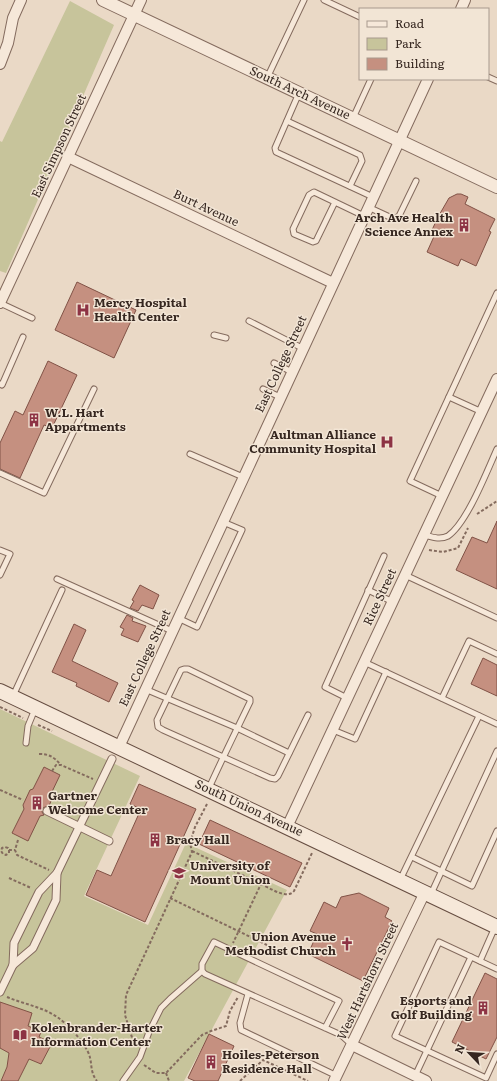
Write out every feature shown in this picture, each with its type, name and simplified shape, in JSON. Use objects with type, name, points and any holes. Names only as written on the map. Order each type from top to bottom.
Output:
[{"type":"main road","name":"South Union Avenue","points":[[0,691],[36,708],[115,753],[208,789],[496,926]]},
{"type":"street","points":[[0,64],[8,43],[13,18],[21,0]]},
{"type":"street","name":"South Arch Avenue","points":[[103,0],[497,187]]},
{"type":"street","name":"East Simpson Street","points":[[0,303],[142,0]]},
{"type":"street","name":"East College Street","points":[[115,753],[428,80]]},
{"type":"street","name":"Burt Avenue","points":[[68,157],[333,283]]},
{"type":"street","name":"Rice Street","points":[[287,827],[497,379]]},
{"type":"street","points":[[3,994],[13,965],[14,943],[39,892],[56,873],[115,753]]},
{"type":"street","points":[[47,810],[109,841]]},
{"type":"street","points":[[13,965],[33,948],[56,900],[56,873]]},
{"type":"street","name":"West Hartshorn Street","points":[[336,1078],[428,893]]},
{"type":"street","points":[[352,1045],[423,1079]]},
{"type":"lane","points":[[266,78],[304,0]]},
{"type":"lane","points":[[324,0],[359,17]]},
{"type":"lane","points":[[353,118],[371,80]]},
{"type":"lane","points":[[299,93],[275,148],[276,152],[373,196]]},
{"type":"lane","points":[[287,121],[360,155],[362,161],[350,186]]},
{"type":"lane","points":[[335,202],[316,240],[313,242],[294,234],[293,229],[309,195],[314,192],[335,202],[394,219],[399,216],[416,181]]},
{"type":"lane","points":[[442,496],[410,481],[497,293]]},
{"type":"lane","points":[[0,303],[32,318]]},
{"type":"lane","points":[[249,321],[302,348]]},
{"type":"lane","points":[[214,334],[226,338]]},
{"type":"lane","points":[[1,386],[23,337]]},
{"type":"lane","points":[[274,363],[292,372]]},
{"type":"lane","points":[[0,474],[44,493],[94,389]]},
{"type":"lane","points":[[263,389],[280,397]]},
{"type":"lane","points":[[449,397],[482,412]]},
{"type":"lane","points":[[424,535],[436,539],[448,536],[458,525],[472,504],[497,449]]},
{"type":"lane","points":[[190,454],[243,478]]},
{"type":"lane","points":[[178,618],[197,627],[242,530],[222,522]]},
{"type":"lane","points":[[0,550],[10,554],[0,575]]},
{"type":"lane","points":[[348,698],[325,687],[384,556]]},
{"type":"lane","points":[[405,575],[497,618]]},
{"type":"lane","points":[[57,579],[172,631]]},
{"type":"lane","points":[[13,697],[62,590]]},
{"type":"lane","points":[[368,590],[393,602]]},
{"type":"lane","points":[[442,698],[469,640],[497,654]]},
{"type":"lane","points":[[364,662],[497,724]]},
{"type":"lane","points":[[208,789],[224,756],[237,728],[250,702],[250,698],[188,670],[184,669],[179,672],[157,720],[158,727],[224,756],[270,778],[275,779],[278,776],[308,715]]},
{"type":"lane","points":[[333,730],[355,739],[386,672]]},
{"type":"lane","points":[[146,689],[237,728],[290,753]]},
{"type":"lane","points":[[26,743],[28,726],[36,708]]},
{"type":"lane","points":[[400,880],[479,716]]},
{"type":"lane","points":[[428,893],[442,872],[497,751]]},
{"type":"lane","points":[[412,857],[472,886],[497,831]]},
{"type":"lane","points":[[480,961],[496,926]]},
{"type":"lane","points":[[202,971],[202,964],[214,942],[230,949],[338,1001],[325,1028]]},
{"type":"lane","points":[[497,969],[439,942],[395,1036],[486,1078],[497,1054]]},
{"type":"lane","points":[[423,1079],[427,1051],[471,957]]},
{"type":"lane","points":[[202,971],[205,974],[248,994],[341,1035],[352,1045]]},
{"type":"lane","points":[[123,1081],[140,1057],[149,1032],[161,1008],[180,989],[202,971]]},
{"type":"lane","points":[[248,994],[240,1023],[241,1030],[336,1078]]},
{"type":"path","points":[[38,754],[50,755],[61,765],[101,783]]},
{"type":"path","points":[[52,771],[56,765],[61,765]]},
{"type":"path","points":[[0,790],[23,800]]},
{"type":"path","points":[[207,804],[190,842],[192,852],[126,994],[125,1015],[134,1045],[145,1066],[156,1073],[166,1073],[202,1035],[226,1026],[230,1011],[242,991]]},
{"type":"path","points":[[18,840],[16,850],[18,855],[56,873]]},
{"type":"path","points":[[9,850],[9,853],[6,855],[1,851],[2,848],[5,847],[9,850],[16,850]]},
{"type":"path","points":[[192,850],[286,895],[291,894],[294,891],[312,853]]},
{"type":"path","points":[[9,878],[39,892]]},
{"type":"path","points":[[230,949],[261,884]]},
{"type":"path","points":[[170,898],[267,945]]},
{"type":"path","points":[[3,994],[54,1015],[69,1027],[89,1054],[92,1076],[96,1081]]},
{"type":"path","points":[[240,1081],[263,1060],[308,1081]]},
{"type":"path","points":[[166,1073],[169,1081]]},
{"type":"green space","points":[[70,1],[114,25],[6,273],[0,271],[0,141],[2,142]]},
{"type":"green space","points":[[0,709],[140,776],[84,896],[148,925],[186,843],[287,890],[184,1081],[0,1081]]},
{"type":"building","name":"Arch Ave Health Science Annex","points":[[457,194],[468,197],[465,204],[495,219],[476,266],[461,259],[458,266],[427,252],[436,232],[432,230],[438,217],[449,198]]},
{"type":"building","points":[[77,282],[136,310],[114,358],[55,330]]},
{"type":"building","name":"W.L. Hart Appartments","points":[[48,361],[77,375],[52,428],[44,425],[20,478],[0,469],[0,443],[15,411],[23,415]]},
{"type":"building","points":[[497,521],[497,589],[456,570],[472,537],[487,543]]},
{"type":"building","points":[[140,585],[159,595],[153,609],[142,605],[138,611],[130,608],[134,601],[132,600]]},
{"type":"building","points":[[127,615],[133,618],[132,621],[146,626],[138,642],[121,635],[124,629],[120,627]]},
{"type":"building","points":[[74,624],[86,630],[72,661],[118,683],[109,702],[76,686],[77,683],[52,672]]},
{"type":"building","points":[[483,658],[497,665],[497,696],[471,684]]},
{"type":"building","name":"Gartner Welcome Center","points":[[44,767],[60,775],[49,798],[51,801],[49,806],[43,808],[42,812],[44,815],[40,816],[28,841],[12,833],[24,809],[23,805],[30,790],[33,789]]},
{"type":"building","name":"Bracy Hall","points":[[139,784],[196,809],[145,922],[86,895],[97,870],[111,876],[141,809],[130,804]]},
{"type":"building","points":[[210,820],[302,863],[290,887],[199,844]]},
{"type":"building","name":"Union Avenue Methodist Church","points":[[359,893],[389,908],[385,917],[392,921],[363,981],[308,954],[317,934],[310,931],[324,902],[336,908],[341,897]]},
{"type":"building","name":"Esports and Golf Building","points":[[485,973],[497,979],[497,1037],[486,1059],[452,1042]]},
{"type":"building","name":"Kolenbrander-Harter Information Center","points":[[0,1002],[32,1013],[28,1026],[41,1032],[39,1037],[52,1043],[41,1064],[29,1059],[18,1081],[1,1081],[7,1067],[9,1053],[0,1048]]},
{"type":"building","name":"Hoiles-Peterson Residence Hall","points":[[209,1034],[234,1046],[218,1081],[195,1081],[188,1078]]},
{"type":"place","name":"Arch Ave Health Science Annex","points":[[464,225]]},
{"type":"place","name":"Mercy Hospital Health Center","points":[[83,310]]},
{"type":"place","name":"W.L. Hart Appartments","points":[[34,420]]},
{"type":"place","name":"Aultman Alliance Community Hospital","points":[[387,442]]},
{"type":"place","name":"Gartner Welcome Center","points":[[37,803]]},
{"type":"place","name":"Bracy Hall","points":[[155,840]]},
{"type":"place","name":"University of Mount Union","points":[[179,873]]},
{"type":"place","name":"Union Avenue Methodist Church","points":[[347,944]]},
{"type":"place","name":"Esports and Golf Building","points":[[483,1008]]},
{"type":"place","name":"Kolenbrander-Harter Information Center","points":[[20,1035]]},
{"type":"place","name":"Hoiles-Peterson Residence Hall","points":[[211,1062]]}]
